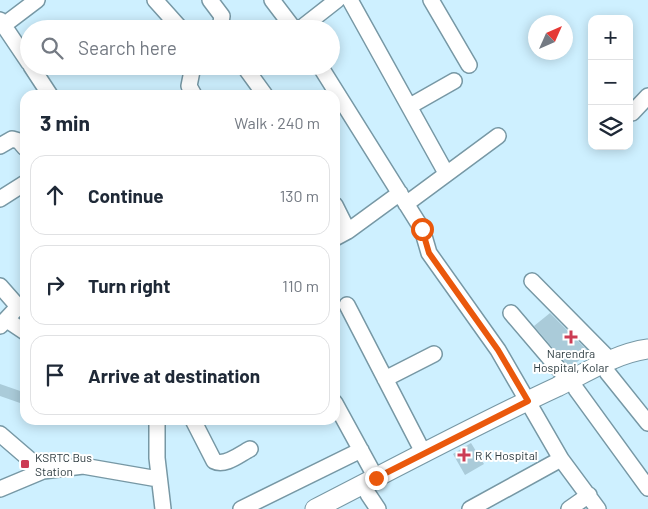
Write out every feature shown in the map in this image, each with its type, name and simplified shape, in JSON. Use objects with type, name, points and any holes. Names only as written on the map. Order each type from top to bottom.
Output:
[{"type":"main road","points":[[337,509],[374,493],[531,406],[609,367],[637,350],[648,349]]},
{"type":"main road","points":[[609,367],[634,360],[648,361]]},
{"type":"main road","points":[[315,509],[374,493],[424,454],[531,406]]},
{"type":"street","points":[[20,50],[2,23],[37,0]]},
{"type":"street","points":[[155,0],[172,20]]},
{"type":"street","points":[[210,0],[222,16],[221,20]]},
{"type":"street","points":[[272,0],[287,20]]},
{"type":"street","points":[[312,20],[338,0]]},
{"type":"street","points":[[350,0],[446,173]]},
{"type":"street","points":[[431,0],[469,65]]},
{"type":"street","points":[[37,75],[47,90]]},
{"type":"street","points":[[192,75],[190,86],[192,90]]},
{"type":"street","points":[[251,75],[262,90]]},
{"type":"street","points":[[326,75],[335,90]]},
{"type":"street","points":[[410,106],[454,81]]},
{"type":"street","points":[[633,112],[648,96]]},
{"type":"street","points":[[340,98],[422,229],[429,253],[498,350],[561,459],[598,509]]},
{"type":"street","points":[[342,235],[446,173],[498,136]]},
{"type":"street","points":[[0,146],[12,138],[20,142]]},
{"type":"street","points":[[0,199],[20,186]]},
{"type":"street","points":[[532,280],[609,367],[648,423]]},
{"type":"street","points":[[0,286],[15,303],[16,309],[3,323],[20,330]]},
{"type":"street","points":[[347,305],[424,454]]},
{"type":"street","points":[[511,312],[572,385],[648,488]]},
{"type":"street","points":[[385,379],[434,354]]},
{"type":"street","points":[[340,412],[361,450],[374,493]]},
{"type":"street","points":[[157,425],[158,479],[163,509]]},
{"type":"street","points":[[196,425],[214,461],[218,463],[224,463],[250,449]]},
{"type":"street","points":[[0,434],[44,471]]},
{"type":"street","points":[[240,509],[361,450]]},
{"type":"street","points":[[470,509],[561,459]]},
{"type":"street","points":[[0,489],[44,471],[83,466],[158,479]]},
{"type":"street","points":[[569,509],[589,496]]},
{"type":"building","points":[[550,313],[589,352],[570,368],[534,326]]},
{"type":"building","points":[[0,384],[20,391],[20,403],[0,396]]},
{"type":"building","points":[[471,443],[484,464],[465,475],[453,454]]},
{"type":"place","name":"Narendra Hospital, Kolar","points":[[571,337]]},
{"type":"place","name":"R K Hospital","points":[[464,455]]},
{"type":"place","name":"KSRTC Bus Station","points":[[25,464]]},
{"type":"route","points":[[376,478],[528,401],[498,350],[468,305],[429,253],[422,229]]}]
